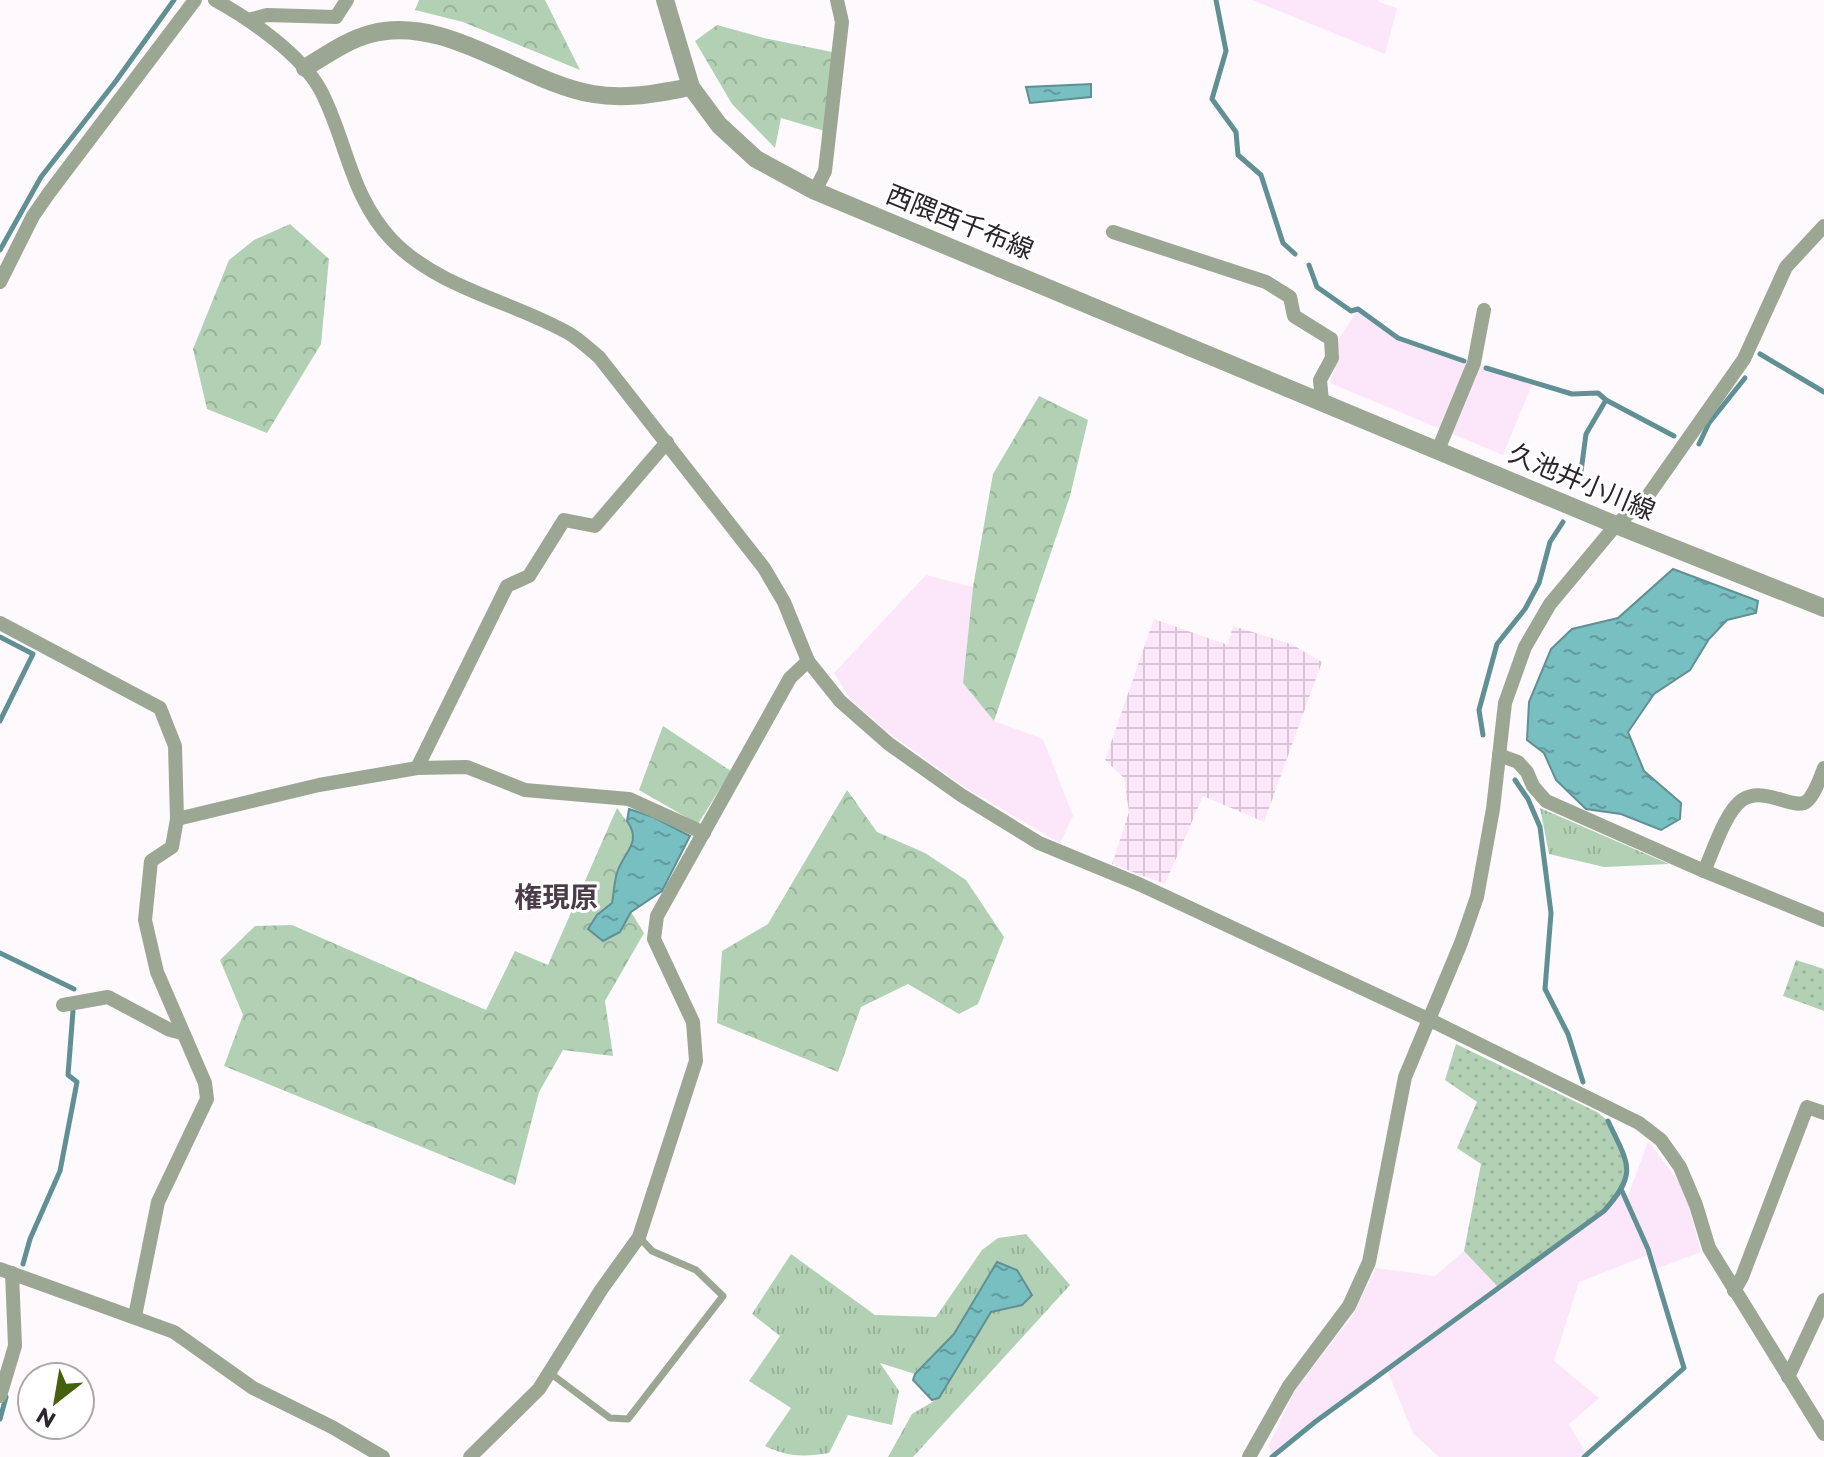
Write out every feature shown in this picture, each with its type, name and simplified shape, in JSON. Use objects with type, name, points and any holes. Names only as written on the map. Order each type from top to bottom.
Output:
[{"type":"street","points":[[0,282],[33,216],[195,0]]},
{"type":"street","points":[[215,0],[248,20],[305,68],[321,91],[357,188],[391,239],[427,267],[570,335],[599,357],[764,568],[784,602],[808,661],[840,701],[889,744],[961,795],[1039,843],[1125,877],[1428,1019],[1627,1117],[1661,1140],[1680,1167],[1709,1248],[1824,1434]]},
{"type":"street","points":[[248,20],[267,15],[336,17],[347,0]]},
{"type":"street","name":"西隈西千布線","points":[[665,0],[691,87],[719,125],[756,159],[815,191],[1322,401]]},
{"type":"street","points":[[815,191],[825,171],[827,156],[842,22],[837,0]]},
{"type":"street","points":[[305,68],[369,34],[411,30],[441,37],[589,94],[615,98],[638,97],[691,87]]},
{"type":"street","points":[[1247,1456],[1289,1386],[1349,1306],[1369,1262],[1405,1077],[1477,897],[1487,853],[1505,703],[1525,647],[1550,604],[1616,525],[1647,497],[1744,359],[1786,267],[1824,226]]},
{"type":"street","points":[[1113,232],[1266,282],[1290,297],[1294,316],[1331,339],[1332,358],[1320,380],[1322,401]]},
{"type":"street","points":[[1438,450],[1474,363],[1484,310]]},
{"type":"street","name":"久池井小川線","points":[[1322,401],[1616,525],[1824,608]]},
{"type":"street","points":[[417,768],[507,586],[529,576],[564,520],[595,526],[667,442]]},
{"type":"street","points":[[0,623],[160,708],[175,746],[177,819],[172,847],[151,861],[145,920],[157,972],[205,1083],[207,1099],[158,1202],[135,1316]]},
{"type":"street","points":[[470,1457],[539,1389],[601,1290],[639,1237],[696,1061],[693,1022],[654,939],[657,916],[790,678],[808,661]]},
{"type":"street","points":[[1499,755],[1518,762],[1546,801],[1824,920]]},
{"type":"street","points":[[177,819],[319,785],[417,768],[467,767],[525,790],[629,799],[704,833]]},
{"type":"street","points":[[1704,871],[1733,809],[1741,801],[1764,794],[1798,805],[1804,804],[1809,800],[1824,768]]},
{"type":"street","points":[[63,1005],[108,997],[170,1030],[182,1033]]},
{"type":"street","points":[[1734,1291],[1807,1107],[1824,1113]]},
{"type":"street","points":[[0,1396],[15,1346],[6,1271],[174,1332],[253,1388],[383,1457]]},
{"type":"street","points":[[1788,1377],[1824,1300]]},
{"type":"lane","points":[[549,1372],[610,1418],[628,1419],[723,1296],[696,1270],[652,1251],[639,1237]]},
{"type":"shaded area","points":[[1252,0],[1379,0],[1397,8],[1385,54]]},
{"type":"shaded area","points":[[1358,309],[1398,338],[1533,382],[1503,455],[1330,383],[1338,357],[1335,345]]},
{"type":"shaded area","points":[[926,575],[973,587],[963,683],[994,721],[1043,739],[1073,816],[1060,843],[964,787],[884,729],[851,700],[834,673]]},
{"type":"shaded area","points":[[1154,619],[1228,645],[1233,626],[1291,644],[1322,662],[1264,822],[1203,796],[1165,884],[1112,864],[1129,812],[1124,778],[1105,760]]},
{"type":"shaded area","points":[[1648,1141],[1685,1190],[1701,1252],[1656,1269],[1651,1254],[1579,1282],[1554,1361],[1599,1398],[1569,1424],[1585,1452],[1579,1457],[1439,1457],[1413,1433],[1387,1370],[1272,1457],[1269,1445],[1294,1391],[1351,1318],[1376,1268],[1435,1276],[1464,1251],[1499,1288],[1604,1211],[1622,1191],[1628,1196]]},
{"type":"green space","points":[[419,0],[545,0],[580,70],[463,22],[415,10]]},
{"type":"green space","points":[[717,25],[837,53],[828,132],[781,118],[775,148],[732,104],[695,41]]},
{"type":"green space","points":[[290,224],[329,259],[321,344],[267,433],[207,409],[193,349],[229,260],[254,240]]},
{"type":"green space","points":[[1039,396],[1088,420],[1070,496],[994,721],[963,683],[973,587],[993,474]]},
{"type":"green space","points":[[663,726],[731,771],[698,824],[639,790]]},
{"type":"green space","points":[[847,790],[877,832],[925,853],[966,880],[1004,937],[978,1004],[959,1014],[908,984],[861,1007],[838,1072],[717,1023],[722,951],[768,924]]},
{"type":"green space","points":[[617,808],[634,836],[617,875],[612,903],[597,915],[620,932],[631,912],[644,933],[605,1001],[613,1056],[563,1050],[539,1092],[515,1185],[224,1066],[243,1015],[220,960],[255,926],[292,925],[486,1010],[515,951],[548,965]]},
{"type":"green space","points":[[1540,808],[1669,864],[1604,867],[1549,854]]},
{"type":"green space","points":[[1796,960],[1824,969],[1824,1011],[1783,996]]},
{"type":"green space","points":[[1456,1044],[1597,1112],[1608,1121],[1629,1166],[1622,1191],[1604,1211],[1499,1288],[1464,1251],[1481,1164],[1457,1148],[1477,1102],[1445,1080]]},
{"type":"green space","points":[[1026,1234],[1070,1285],[913,1457],[888,1457],[912,1414],[939,1398],[991,1312],[1022,1305],[997,1263],[954,1334],[915,1374],[880,1363],[899,1391],[892,1425],[848,1415],[829,1453],[796,1455],[765,1446],[791,1408],[749,1381],[780,1336],[752,1314],[791,1254],[875,1315],[936,1317],[982,1250],[998,1238]]},
{"type":"water","points":[[1091,84],[1091,97],[1030,103],[1026,87]]},
{"type":"water","points":[[1673,569],[1758,601],[1756,613],[1727,620],[1709,639],[1690,670],[1654,694],[1628,732],[1644,771],[1681,803],[1680,819],[1661,830],[1621,814],[1586,809],[1556,780],[1544,753],[1527,740],[1529,702],[1551,649],[1572,629],[1618,618]]},
{"type":"water","points":[[629,809],[690,836],[662,891],[631,912],[620,932],[603,941],[588,929],[597,915],[612,903],[617,874],[633,841],[627,821]]},
{"type":"water","points":[[997,1262],[1017,1270],[1032,1295],[1022,1305],[991,1312],[939,1398],[932,1400],[913,1380],[915,1374],[954,1334]]},
{"type":"waterway","points":[[0,250],[41,177],[174,0]]},
{"type":"waterway","points":[[1216,0],[1226,51],[1212,99],[1236,132],[1238,155],[1261,175],[1283,243],[1295,254]]},
{"type":"waterway","points":[[1309,265],[1317,287],[1351,311],[1358,309],[1398,338],[1464,361]]},
{"type":"waterway","points":[[1760,354],[1824,392]]},
{"type":"waterway","points":[[1486,368],[1572,394],[1598,393],[1606,400]]},
{"type":"waterway","points":[[1699,444],[1709,423],[1745,378]]},
{"type":"waterway","points":[[1580,479],[1586,434],[1606,400],[1674,436]]},
{"type":"waterway","points":[[1483,735],[1479,710],[1497,644],[1525,609],[1539,583],[1550,542],[1563,522]]},
{"type":"waterway","points":[[0,637],[33,654],[0,721]]},
{"type":"waterway","points":[[1515,780],[1528,799],[1540,827],[1551,913],[1545,989],[1568,1034],[1583,1082]]},
{"type":"waterway","points":[[0,953],[74,989]]},
{"type":"waterway","points":[[23,1264],[30,1239],[60,1171],[77,1082],[68,1075],[73,1011]]},
{"type":"waterway","points":[[1272,1457],[1315,1422],[1604,1211],[1622,1187],[1627,1168],[1608,1121]]},
{"type":"waterway","points":[[1584,1457],[1684,1368],[1648,1249],[1622,1191]]},
{"type":"waterway","points":[[0,1419],[6,1397]]},
{"type":"district","name":"権現原","points":[[556,897]]}]
